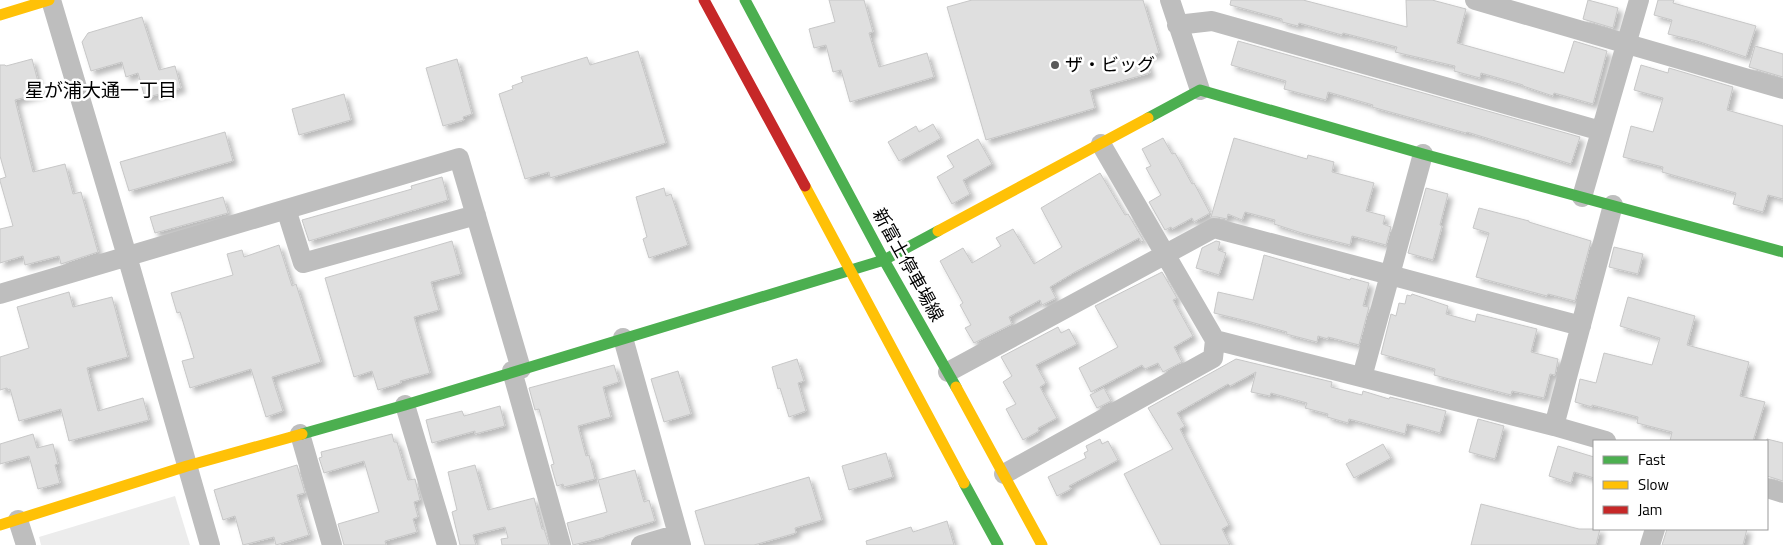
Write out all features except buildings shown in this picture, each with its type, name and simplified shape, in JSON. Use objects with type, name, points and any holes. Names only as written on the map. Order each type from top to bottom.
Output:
[{"type":"main road","points":[[0,14],[50,0]]},
{"type":"main road","points":[[704,0],[998,545]]},
{"type":"main road","name":"新富士停車場線","points":[[745,0],[884,260],[948,372],[1042,545]]},
{"type":"main road","points":[[9,522],[186,466],[405,405],[884,260],[1200,90],[1424,154],[1783,252]]},
{"type":"street","points":[[50,0],[127,256],[210,545]]},
{"type":"street","points":[[1170,0],[1200,90]]},
{"type":"street","points":[[1476,0],[1783,89]]},
{"type":"street","points":[[1582,197],[1639,0]]},
{"type":"street","points":[[1178,26],[1212,21],[1601,131]]},
{"type":"street","points":[[1004,474],[1214,358],[1215,340],[1101,144]]},
{"type":"street","points":[[1362,377],[1424,154]]},
{"type":"street","points":[[0,294],[460,158],[562,545]]},
{"type":"street","points":[[1554,426],[1613,205]]},
{"type":"street","points":[[286,209],[303,263],[476,215]]},
{"type":"street","points":[[948,372],[1214,228],[1581,326]]},
{"type":"street","points":[[622,338],[679,540],[641,545]]},
{"type":"street","points":[[1215,340],[1603,440]]},
{"type":"street","points":[[405,405],[447,545]]},
{"type":"street","points":[[300,434],[332,545]]},
{"type":"street","points":[[1768,488],[1783,493]]},
{"type":"street","points":[[9,522],[26,545]]},
{"type":"street","points":[[1650,545],[1655,530]]},
{"type":"shaded area","points":[[175,496],[190,545],[41,545],[39,537]]},
{"type":"traffic: fast","points":[[745,0],[884,260],[956,387]]},
{"type":"traffic: fast","points":[[1148,118],[1200,90],[1423,154],[1783,252]]},
{"type":"traffic: fast","points":[[302,434],[405,405],[884,260],[938,231]]},
{"type":"traffic: fast","points":[[964,483],[998,545]]},
{"type":"traffic: slow","points":[[0,15],[49,0]]},
{"type":"traffic: slow","points":[[938,231],[1148,118]]},
{"type":"traffic: slow","points":[[805,186],[964,483]]},
{"type":"traffic: slow","points":[[956,387],[1042,545]]},
{"type":"traffic: slow","points":[[0,525],[187,466],[302,434]]},
{"type":"traffic: jam","points":[[704,0],[805,186]]},
{"type":"place","name":"ザ・ビッグ","points":[[1055,65]]},
{"type":"district","name":"星が浦大通一丁目","points":[[101,90]]}]
